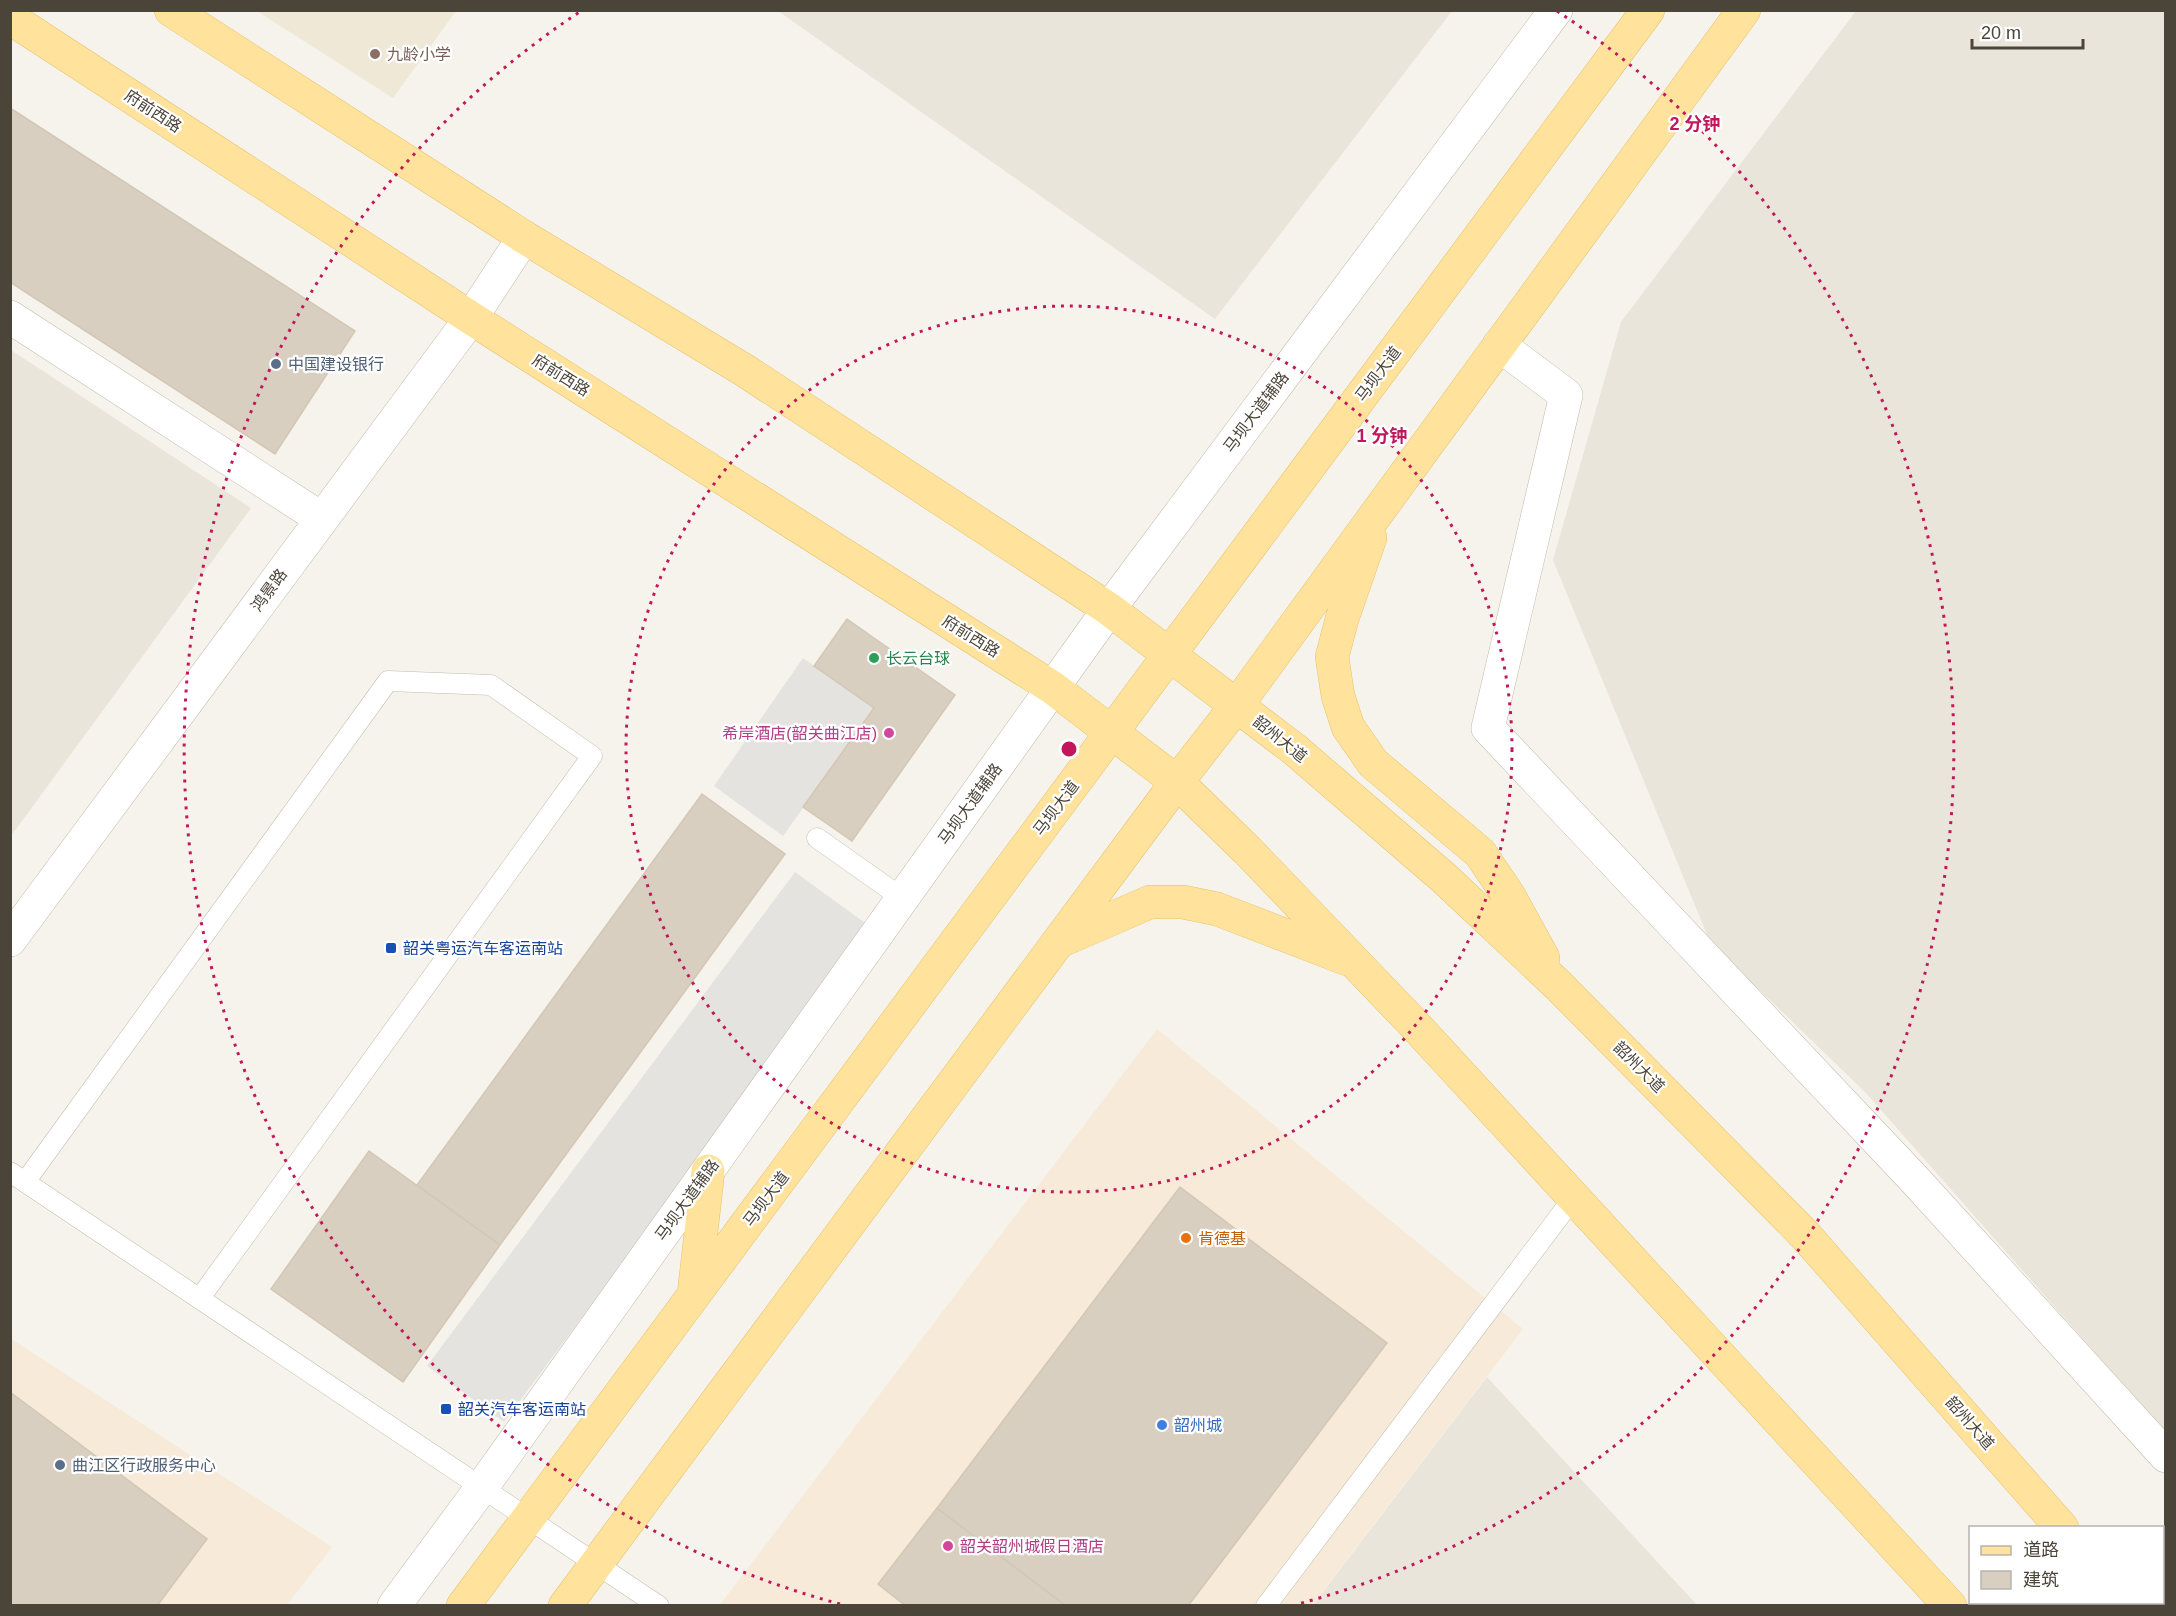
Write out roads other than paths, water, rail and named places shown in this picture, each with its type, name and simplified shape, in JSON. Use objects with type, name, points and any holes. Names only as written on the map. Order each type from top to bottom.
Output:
[{"type":"main road","points":[[171,10],[524,237],[744,370],[1108,609],[1169,655]]},
{"type":"main road","name":"马坝大道","points":[[463,1605],[1648,10]]},
{"type":"main road","points":[[565,1605],[1177,782],[1237,705],[1744,10]]},
{"type":"main road","name":"府前西路","points":[[10,18],[471,318],[1053,688],[1112,732]]},
{"type":"main road","points":[[1382,506],[1342,619],[1332,657],[1338,696],[1348,728],[1373,763],[1480,853],[1509,896],[1559,986]]},
{"type":"main road","name":"韶州大道","points":[[1169,655],[1294,749],[1444,878],[1559,986],[1805,1235],[2061,1526]]},
{"type":"main road","points":[[1112,732],[1177,782],[1248,851],[1355,962],[1950,1605]]},
{"type":"main road","points":[[1058,942],[1150,903],[1183,902],[1218,909],[1355,962]]},
{"type":"main road","points":[[694,1296],[708,1171]]},
{"type":"street","name":"马坝大道辅路","points":[[394,1605],[482,1487],[1108,609],[1556,10]]},
{"type":"street","name":"鸿景路","points":[[10,940],[471,318],[524,237]]},
{"type":"street","points":[[10,317],[322,519]]},
{"type":"street","points":[[1499,345],[1566,395],[1488,728],[1907,1172],[2166,1456]]},
{"type":"lane","points":[[200,1298],[592,756],[491,685],[388,681],[18,1177],[659,1605]]},
{"type":"lane","points":[[817,838],[902,898]]},
{"type":"lane","points":[[1266,1605],[1574,1197]]},
{"type":"place","name":"九龄小学","points":[[375,54]]},
{"type":"place","name":"中国建设银行","points":[[276,364]]},
{"type":"place","name":"长云台球","points":[[874,658]]},
{"type":"place","name":"希岸酒店(韶关曲江店)","points":[[889,733]]},
{"type":"place","name":"韶关粤运汽车客运南站","points":[[391,948]]},
{"type":"place","name":"肯德基","points":[[1186,1238]]},
{"type":"place","name":"韶关汽车客运南站","points":[[446,1409]]},
{"type":"place","name":"韶州城","points":[[1162,1425]]},
{"type":"place","name":"曲江区行政服务中心","points":[[60,1465]]},
{"type":"place","name":"韶关韶州城假日酒店","points":[[948,1546]]}]
